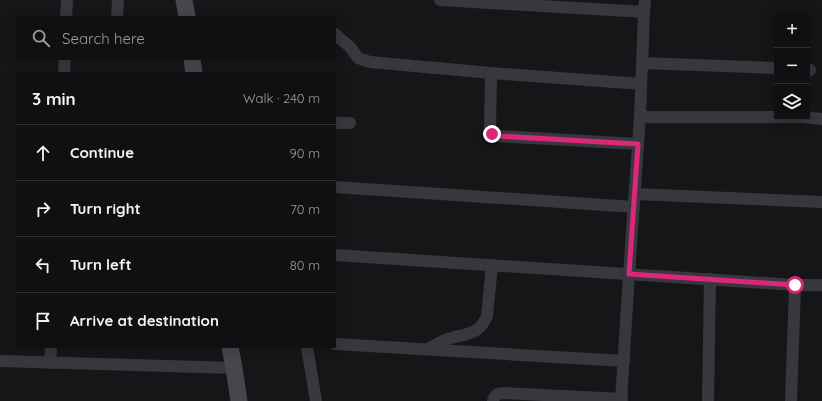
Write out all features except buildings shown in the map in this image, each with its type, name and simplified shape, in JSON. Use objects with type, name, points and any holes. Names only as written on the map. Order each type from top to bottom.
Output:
[{"type":"street","points":[[66,16],[67,0]]},
{"type":"street","points":[[117,16],[118,0]]},
{"type":"street","points":[[440,0],[644,6],[640,117],[622,400],[503,393],[495,395],[493,401]]},
{"type":"street","points":[[336,35],[350,47],[358,58],[370,62],[641,84]]},
{"type":"street","points":[[64,72],[65,60]]},
{"type":"street","points":[[192,60],[194,72]]},
{"type":"street","points":[[642,63],[774,68]]},
{"type":"street","points":[[491,73],[490,128],[492,134],[497,136],[638,144]]},
{"type":"street","points":[[640,117],[803,117],[822,119]]},
{"type":"street","points":[[336,123],[350,124]]},
{"type":"street","points":[[336,187],[634,207]]},
{"type":"street","points":[[635,194],[822,202]]},
{"type":"street","points":[[336,255],[795,285],[822,285]]},
{"type":"street","points":[[427,350],[450,338],[476,331],[480,328],[487,316],[492,265]]},
{"type":"street","points":[[708,401],[710,279]]},
{"type":"street","points":[[791,401],[795,285]]},
{"type":"street","points":[[336,344],[624,361]]},
{"type":"street","points":[[50,363],[51,348]]},
{"type":"street","points":[[230,348],[239,401]]},
{"type":"street","points":[[307,348],[316,401]]},
{"type":"street","points":[[0,361],[234,368]]},
{"type":"route","points":[[492,134],[497,136],[638,144],[629,274],[795,285]]}]
